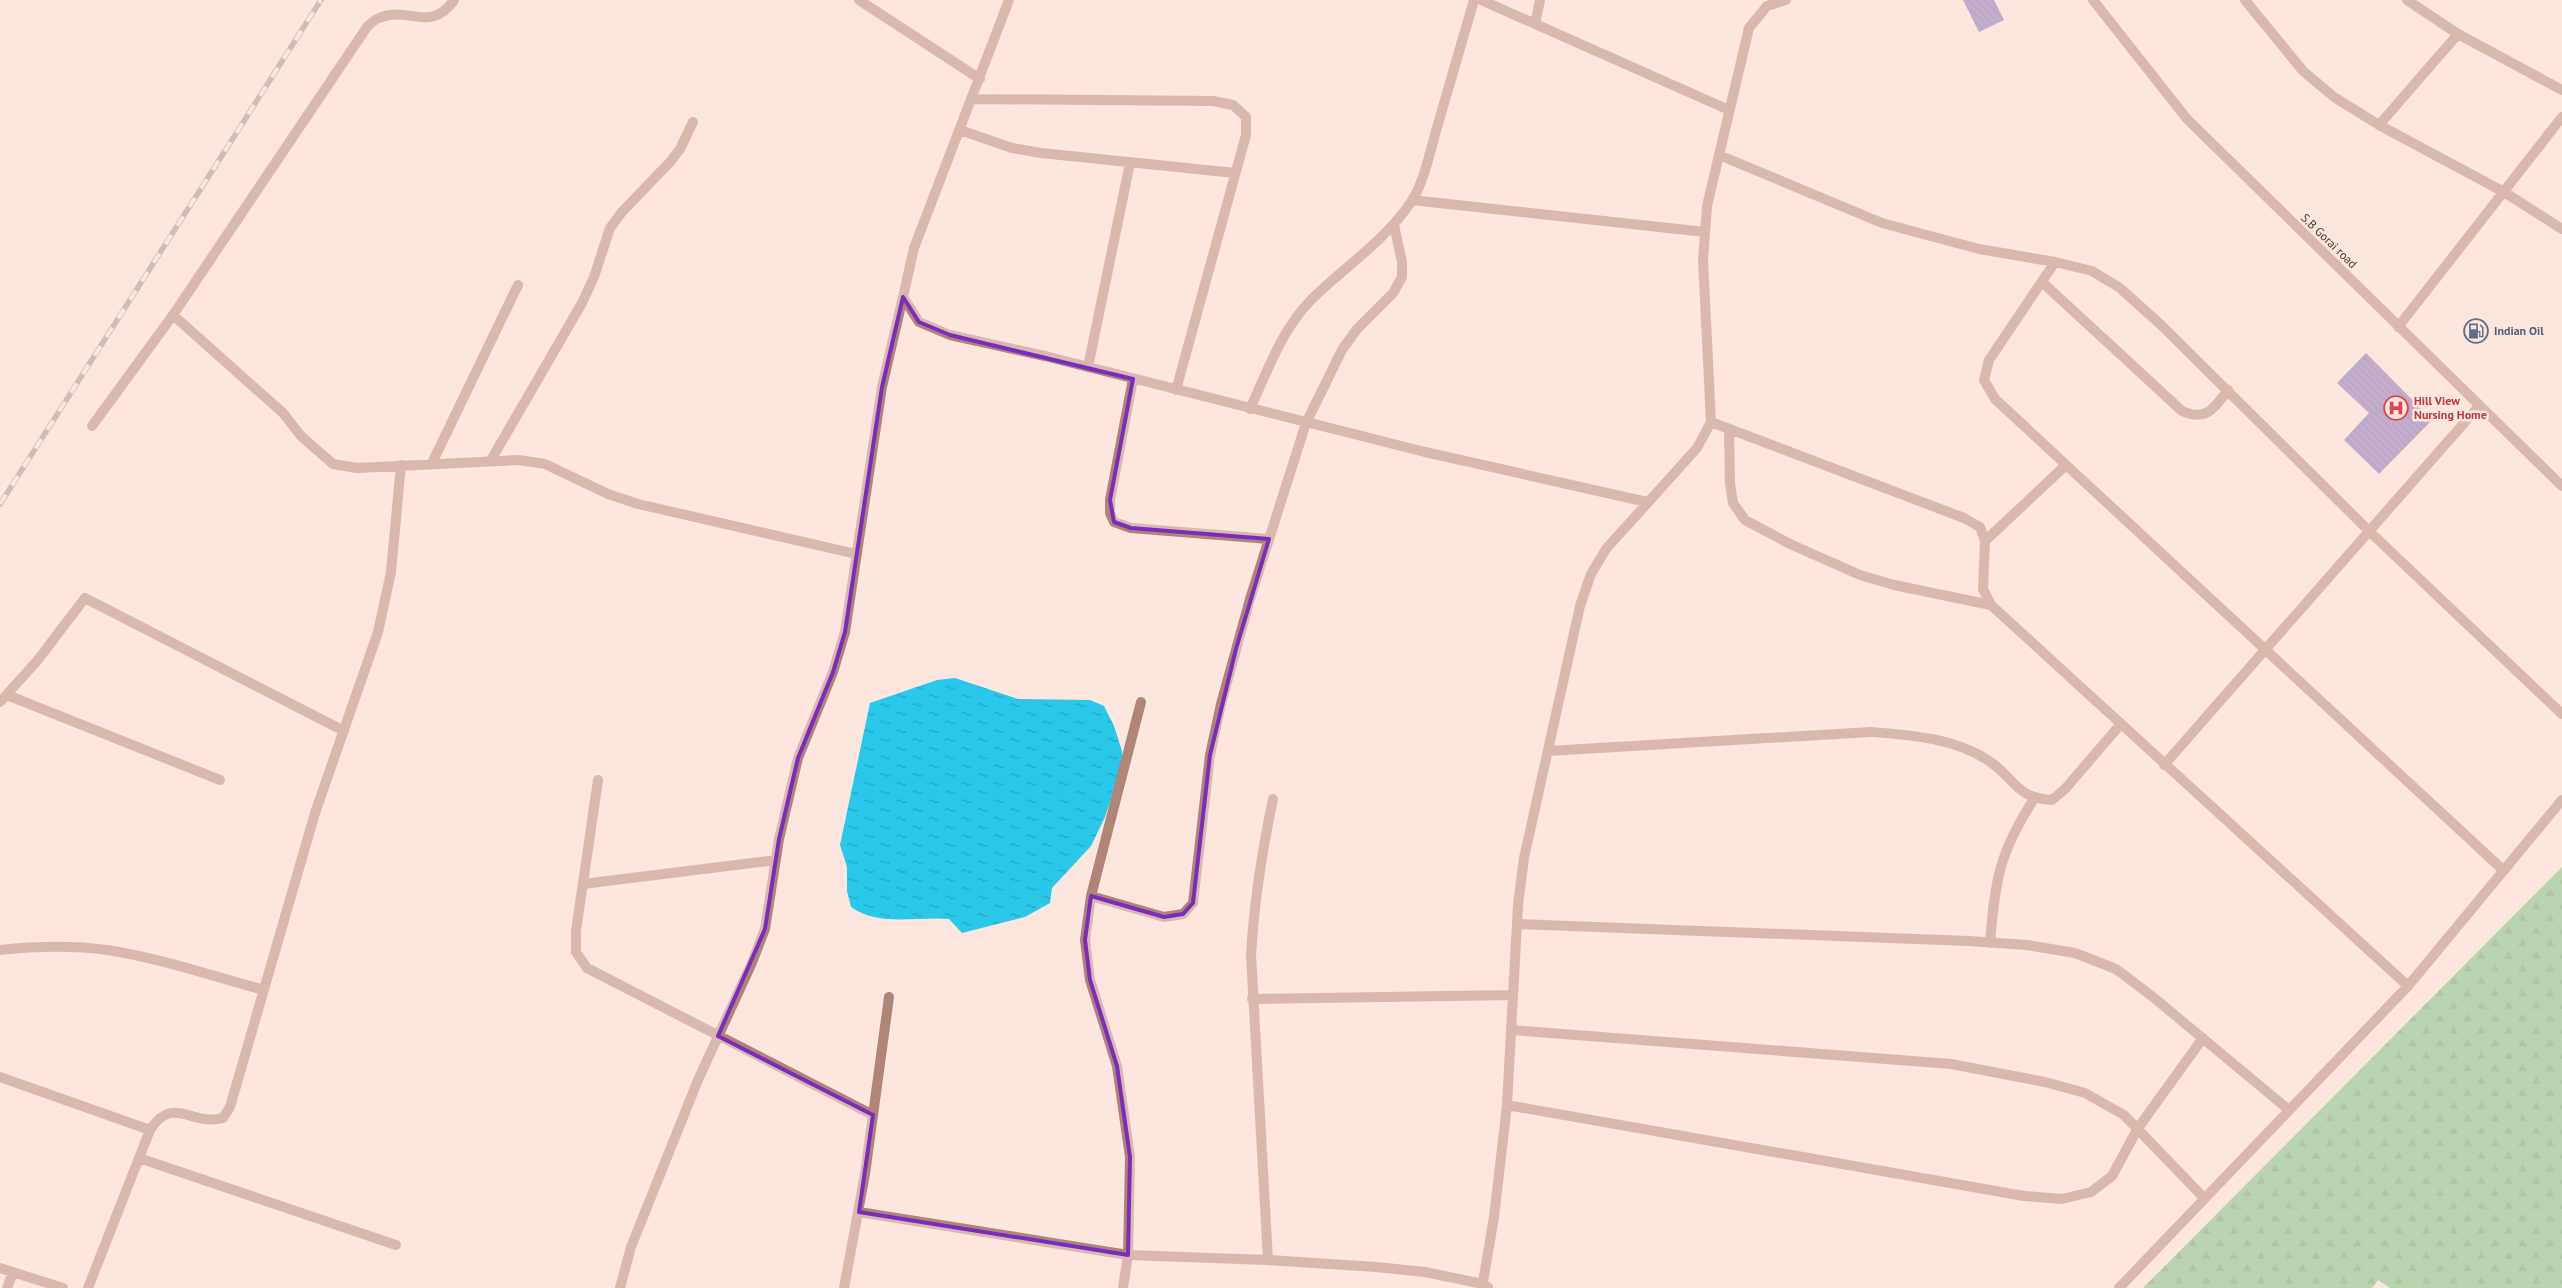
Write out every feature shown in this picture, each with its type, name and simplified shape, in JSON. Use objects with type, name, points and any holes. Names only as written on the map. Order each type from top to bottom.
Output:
[{"type":"street","points":[[92,426],[173,315],[366,27],[379,18],[395,15],[432,19],[449,7],[454,0]]},
{"type":"street","points":[[859,0],[980,79]]},
{"type":"street","points":[[620,1288],[631,1248],[698,1080],[751,965],[765,929],[776,860],[798,758],[833,672],[845,632],[882,388],[914,248],[980,79],[1008,0]]},
{"type":"street","points":[[1250,409],[1274,357],[1292,325],[1309,302],[1394,225],[1412,200],[1428,159],[1474,0]]},
{"type":"street","points":[[1482,0],[1729,110]]},
{"type":"street","points":[[1535,24],[1540,0]]},
{"type":"street","points":[[859,1212],[1128,1255],[1268,1260],[1415,1271],[1485,1287],[1507,1105],[1513,995],[1524,858],[1580,606],[1591,574],[1606,549],[1697,448],[1711,422],[1703,260],[1707,206],[1749,28],[1767,6],[1786,0]]},
{"type":"street","name":"S.B Gorai road","points":[[2093,0],[2187,119],[2562,486]]},
{"type":"street","points":[[2245,0],[2303,71],[2334,97],[2379,125],[2504,192],[2562,229]]},
{"type":"street","points":[[2407,0],[2458,34],[2562,90]]},
{"type":"street","points":[[2379,125],[2458,34]]},
{"type":"street","points":[[972,99],[1213,101],[1233,104],[1246,117],[1246,135],[1176,390]]},
{"type":"street","points":[[2398,326],[2562,117]]},
{"type":"street","points":[[490,460],[582,303],[610,228],[622,212],[670,162],[680,149],[693,122]]},
{"type":"street","points":[[960,130],[1012,148],[1041,153],[1235,173]]},
{"type":"street","points":[[1719,155],[1882,223],[1979,250],[2055,262],[2092,271],[2120,288],[2160,324],[2369,530],[2562,714]]},
{"type":"street","points":[[1088,367],[1130,162]]},
{"type":"street","points":[[1412,200],[1705,232]]},
{"type":"street","points":[[1091,896],[1164,916],[1183,914],[1193,903],[1210,755],[1236,649],[1306,423],[1342,350],[1357,329],[1393,293],[1402,277],[1402,262],[1394,225]]},
{"type":"street","points":[[2055,262],[1989,360],[1984,380],[1995,399],[2264,651],[2504,870]]},
{"type":"street","points":[[2042,282],[2182,410],[2192,415],[2204,415],[2213,410],[2228,390]]},
{"type":"street","points":[[432,463],[518,285]]},
{"type":"street","points":[[903,297],[919,322],[950,335],[1088,367],[1306,423],[1647,502]]},
{"type":"street","points":[[173,315],[283,413],[306,441],[333,464],[357,468],[490,460],[519,460],[545,464],[608,494],[638,504],[856,554]]},
{"type":"street","points":[[1133,379],[1110,500],[1110,513],[1114,522],[1131,528],[1269,539]]},
{"type":"street","points":[[2164,765],[2479,406]]},
{"type":"street","points":[[1711,422],[1964,518],[1980,527],[1986,541],[1983,588],[1990,605],[2408,986]]},
{"type":"street","points":[[1729,428],[1730,483],[1733,503],[1745,520],[1790,544],[1860,575],[1894,585],[1990,605]]},
{"type":"street","points":[[88,1288],[150,1130],[157,1119],[176,1111],[213,1121],[223,1118],[230,1107],[315,813],[378,632],[386,599],[401,465]]},
{"type":"street","points":[[1986,541],[2065,466]]},
{"type":"street","points":[[220,780],[3,699],[37,661],[85,598],[344,730]]},
{"type":"street","points":[[1123,1288],[1128,1255],[1130,1156],[1117,1066],[1090,980],[1085,940],[1091,896],[1141,702]]},
{"type":"street","points":[[1548,751],[1871,732],[1915,735],[1962,747],[1990,761],[2019,789],[2034,799],[2052,800],[2064,789],[2120,725]]},
{"type":"street","points":[[598,780],[576,931],[576,952],[587,968],[873,1115]]},
{"type":"street","points":[[1268,1260],[1252,1000],[1253,911],[1273,799]]},
{"type":"street","points":[[1990,943],[1994,898],[2002,862],[2015,829],[2034,799]]},
{"type":"street","points":[[2119,1288],[2408,986],[2562,800]]},
{"type":"street","points":[[583,884],[776,860]]},
{"type":"street","points":[[1518,924],[1990,943],[2027,945],[2075,953],[2116,969],[2289,1110]]},
{"type":"street","points":[[0,950],[68,947],[108,950],[264,990]]},
{"type":"street","points":[[1252,1000],[1513,995]]},
{"type":"street","points":[[844,1288],[859,1212],[889,997]]},
{"type":"street","points":[[1511,1030],[1951,1064],[2085,1093],[2124,1115],[2204,1198]]},
{"type":"street","points":[[1507,1105],[2024,1196],[2062,1199],[2091,1192],[2112,1176],[2138,1128],[2203,1038]]},
{"type":"street","points":[[0,1077],[150,1130]]},
{"type":"street","points":[[139,1158],[396,1245]]},
{"type":"street","points":[[0,1268],[63,1288]]},
{"type":"street","points":[[7,1288],[13,1272]]},
{"type":"highlighted area","points":[[903,297],[919,322],[950,335],[1133,379],[1110,500],[1114,522],[1131,528],[1269,539],[1236,649],[1210,755],[1193,903],[1183,914],[1164,917],[1091,896],[1085,940],[1090,980],[1117,1066],[1130,1157],[1128,1255],[859,1212],[873,1115],[718,1036],[765,929],[779,839],[798,758],[833,672],[845,632],[882,387]]},
{"type":"green space","points":[[2562,867],[2562,1288],[2390,1288],[2378,1280],[2372,1288],[2143,1288]]},
{"type":"water","points":[[955,678],[1018,699],[1090,700],[1104,706],[1114,726],[1122,751],[1122,767],[1105,817],[1091,846],[1052,888],[1050,903],[1025,917],[962,933],[949,919],[886,919],[873,917],[851,907],[847,891],[847,867],[840,845],[870,703],[937,680]]},
{"type":"building","points":[[1963,0],[1994,0],[2004,20],[1979,32]]},
{"type":"building","points":[[2366,353],[2432,420],[2379,474],[2344,440],[2369,413],[2337,383]]},
{"type":"railway","points":[[0,504],[321,0]]},
{"type":"place","name":"Indian Oil","points":[[2476,331]]},
{"type":"place","name":"Hill View Nursing Home","points":[[2396,408]]}]
